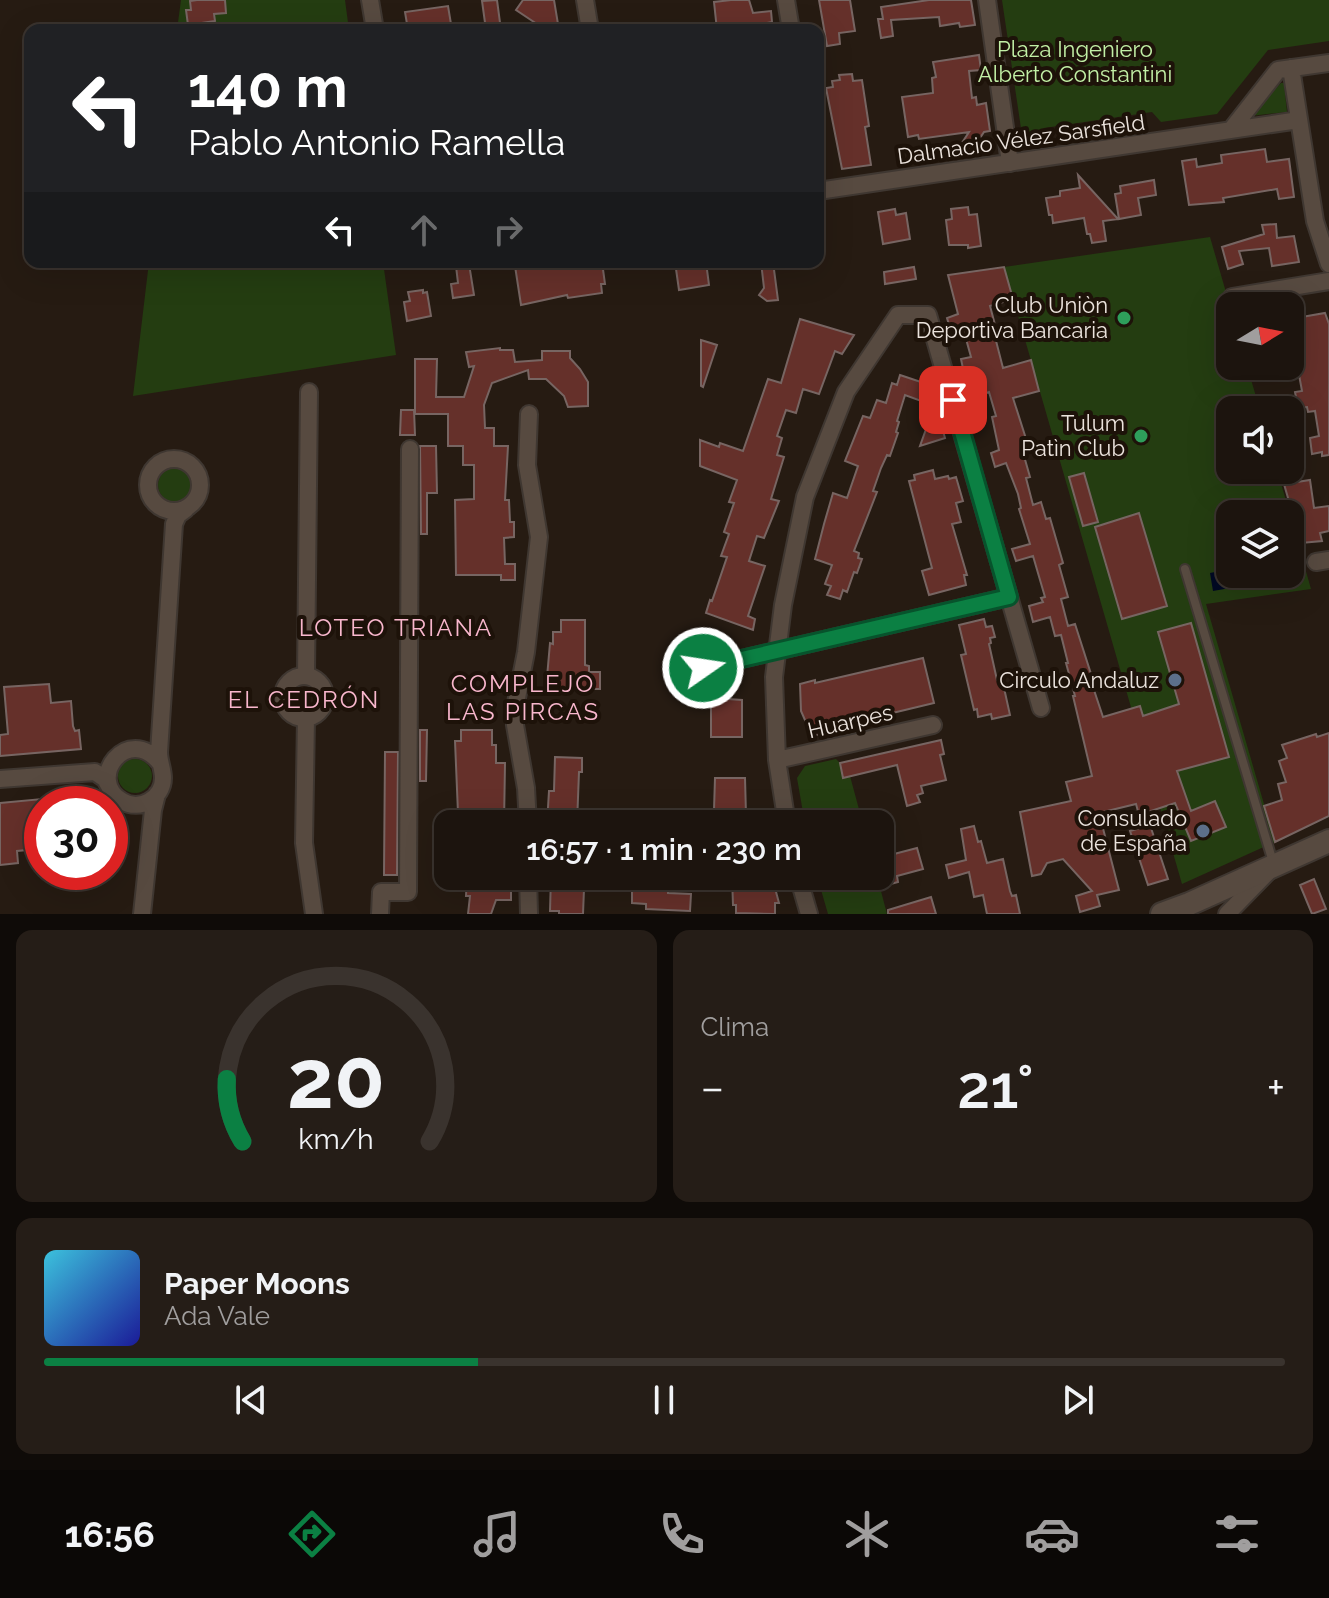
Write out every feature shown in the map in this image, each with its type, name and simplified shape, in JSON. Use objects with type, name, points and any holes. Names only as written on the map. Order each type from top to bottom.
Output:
[{"type":"main road","points":[[1162,914],[1329,841]]},
{"type":"street","points":[[370,0],[374,24]]},
{"type":"street","points":[[585,0],[589,24]]},
{"type":"street","points":[[786,0],[790,24]]},
{"type":"street","points":[[987,0],[1010,163]]},
{"type":"street","points":[[1231,130],[1278,70],[1329,63]]},
{"type":"street","points":[[1291,68],[1315,221],[1329,264]]},
{"type":"street","name":"Dalmacio Vélez Sarsfield","points":[[824,190],[1299,120]]},
{"type":"street","points":[[1262,292],[1329,281]]},
{"type":"street","points":[[785,810],[777,760],[774,677],[776,651],[805,497],[846,392],[898,315],[928,315],[1041,708]]},
{"type":"street","points":[[306,675],[309,392]]},
{"type":"street","points":[[527,810],[515,708],[526,652],[539,537],[529,486],[529,414]]},
{"type":"street","points":[[380,914],[381,892],[408,892],[410,449]]},
{"type":"street","points":[[142,914],[152,818],[163,781],[160,734],[174,524],[178,515],[198,497],[200,489],[198,473],[186,461],[170,459],[155,466],[148,481],[151,497],[170,515],[174,524]]},
{"type":"street","points":[[162,509],[186,509]]},
{"type":"street","points":[[703,668],[1009,597]]},
{"type":"street","points":[[306,675],[316,678],[326,693],[321,710],[306,718],[289,712],[283,696],[290,680],[306,675]]},
{"type":"street","points":[[306,718],[304,843],[314,914]]},
{"type":"street","name":"Huarpes","points":[[777,760],[933,725]]},
{"type":"street","points":[[144,750],[160,734]]},
{"type":"street","points":[[0,779],[91,772],[128,750],[144,750],[160,763]]},
{"type":"street","points":[[109,786],[113,760]]},
{"type":"street","points":[[91,772],[105,779],[109,786]]},
{"type":"street","points":[[138,805],[157,794]]},
{"type":"street","points":[[128,802],[147,809],[152,818]]},
{"type":"street","points":[[1227,914],[1274,867]]},
{"type":"street","points":[[528,890],[529,914]]},
{"type":"street","points":[[802,890],[809,914]]},
{"type":"lane","points":[[1185,569],[1274,867]]},
{"type":"green space","points":[[181,0],[345,0],[348,24],[178,24]]},
{"type":"green space","name":"Plaza Ingeniero Alberto Constantini","points":[[1002,0],[1329,0],[1329,41],[1268,50],[1217,114],[1161,122],[1152,112],[1044,128],[1032,141],[1022,135]]},
{"type":"green space","points":[[1284,83],[1287,112],[1250,116]]},
{"type":"green space","points":[[1210,237],[1226,292],[1216,292],[1216,380],[1251,380],[1256,396],[1216,396],[1216,484],[1281,484],[1286,500],[1216,500],[1216,588],[1304,588],[1304,564],[1311,589],[1206,604],[1275,842],[1182,884],[1004,267]]},
{"type":"green space","points":[[148,268],[384,268],[396,355],[133,396]]},
{"type":"green space","points":[[175,468],[187,473],[192,485],[187,497],[175,502],[163,497],[158,485],[163,473]]},
{"type":"green space","points":[[836,759],[843,777],[850,776],[859,810],[803,810],[797,778],[805,766]]},
{"type":"green space","points":[[128,760],[142,760],[151,769],[151,783],[142,792],[128,792],[128,786],[119,783],[119,769]]},
{"type":"green space","points":[[821,890],[881,890],[887,914],[828,914]]},
{"type":"water","points":[[1216,572],[1216,588],[1230,588],[1213,591],[1210,573]]},
{"type":"building","points":[[225,0],[226,13],[214,14],[215,21],[188,24],[186,10],[191,10],[190,1]]},
{"type":"building","points":[[497,0],[500,24],[485,24],[482,1]]},
{"type":"building","points":[[523,0],[554,0],[558,24],[537,24],[516,10]]},
{"type":"building","points":[[749,0],[753,13],[771,11],[772,22],[716,24],[714,2]]},
{"type":"building","points":[[819,0],[850,0],[855,31],[839,33],[840,44],[827,46]]},
{"type":"building","points":[[929,0],[971,0],[975,25],[960,27],[959,23],[940,26],[939,17],[891,20],[893,36],[881,38],[878,19],[883,19],[881,7]]},
{"type":"building","points":[[448,6],[451,24],[407,24],[405,12]]},
{"type":"building","points":[[979,55],[981,70],[969,71],[972,98],[976,97],[977,105],[986,103],[990,131],[984,132],[972,150],[956,152],[969,132],[919,139],[918,135],[908,137],[902,97],[933,93],[932,78],[936,77],[933,62]]},
{"type":"building","points":[[852,74],[853,81],[862,80],[871,165],[842,169],[826,88],[833,87],[832,81],[840,80],[839,75]]},
{"type":"building","points":[[1265,149],[1267,162],[1289,159],[1294,197],[1279,199],[1277,189],[1223,198],[1224,202],[1189,205],[1182,161],[1196,159],[1197,167],[1222,163],[1221,155]]},
{"type":"building","points":[[1078,175],[1118,219],[1103,221],[1106,241],[1092,243],[1084,218],[1053,223],[1052,215],[1049,215],[1046,198],[1060,196],[1060,191],[1080,188]]},
{"type":"building","points":[[1154,180],[1156,195],[1138,198],[1141,215],[1119,219],[1115,194],[1121,193],[1120,186]]},
{"type":"building","points":[[968,207],[969,215],[977,214],[981,246],[968,248],[968,245],[949,245],[946,220],[952,219],[951,209]]},
{"type":"building","points":[[895,209],[896,215],[906,213],[910,239],[883,244],[878,212]]},
{"type":"building","points":[[1276,224],[1277,238],[1294,236],[1299,262],[1272,266],[1269,248],[1239,251],[1243,264],[1228,269],[1222,247],[1264,234],[1262,225]]},
{"type":"building","points":[[914,267],[916,279],[885,284],[884,272]]},
{"type":"building","points":[[1004,267],[1013,299],[990,306],[1003,368],[1031,360],[1039,391],[1013,398],[1028,445],[1022,449],[1030,477],[1026,478],[1033,505],[1041,502],[1046,519],[1050,518],[1063,563],[1059,565],[1068,597],[1061,599],[1068,626],[1075,624],[1094,676],[1098,690],[1094,690],[1103,717],[1140,706],[1143,716],[1179,704],[1158,632],[1191,623],[1229,757],[1177,771],[1191,811],[1215,801],[1226,827],[1191,841],[1175,803],[1139,815],[1136,804],[1099,813],[1119,890],[1097,895],[1100,906],[1080,912],[1076,896],[1092,891],[1063,859],[1047,863],[1041,874],[1032,876],[1020,812],[1071,801],[1066,782],[1092,776],[1068,663],[1061,635],[1055,636],[1050,617],[1033,622],[1029,606],[1043,602],[1041,598],[1045,597],[1033,556],[1016,561],[1012,549],[1030,544],[1019,509],[1018,494],[1006,463],[995,467],[991,453],[999,450],[992,417],[996,416],[985,388],[968,393],[961,359],[971,357],[963,328],[951,331],[947,318],[958,314],[948,275]]},
{"type":"building","points":[[456,268],[470,268],[474,295],[453,298],[451,284],[458,283]]},
{"type":"building","points":[[515,268],[603,268],[605,284],[601,284],[602,293],[568,298],[567,295],[521,305]]},
{"type":"building","points":[[676,268],[707,268],[709,285],[679,290]]},
{"type":"building","points":[[762,268],[774,268],[778,300],[767,301],[759,295],[764,288]]},
{"type":"building","points":[[423,290],[423,293],[427,292],[431,316],[407,321],[404,302],[410,301],[408,292]]},
{"type":"building","points":[[1325,313],[1329,324],[1329,455],[1322,456],[1322,452],[1312,454],[1310,438],[1319,436],[1315,411],[1308,412],[1307,407],[1304,407],[1304,396],[1296,396],[1295,392],[1302,391],[1300,380],[1304,380],[1304,317]]},
{"type":"building","points":[[800,319],[854,335],[842,354],[835,351],[819,394],[803,389],[796,413],[786,410],[777,436],[782,438],[777,455],[784,457],[771,499],[779,501],[764,538],[757,536],[749,561],[765,566],[748,616],[755,619],[753,630],[706,613],[727,557],[721,556],[729,534],[724,532],[734,503],[729,502],[737,480],[700,466],[700,440],[743,451],[768,379],[781,383]]},
{"type":"building","points":[[701,340],[717,345],[703,387],[701,386]]},
{"type":"building","points":[[500,348],[513,350],[515,362],[542,360],[542,351],[570,351],[570,358],[588,382],[588,406],[568,407],[564,396],[546,379],[529,379],[528,370],[492,383],[484,405],[485,428],[494,428],[494,446],[508,446],[505,500],[509,500],[514,537],[504,538],[505,564],[515,564],[515,580],[501,580],[501,575],[456,575],[455,500],[474,499],[474,465],[463,465],[463,446],[448,446],[448,414],[415,414],[415,359],[437,359],[436,397],[464,397],[474,366],[469,367],[466,352]]},
{"type":"building","points":[[900,375],[930,385],[945,438],[920,446],[930,418],[923,415],[927,403],[905,395],[897,421],[898,433],[890,456],[887,455],[881,468],[873,491],[877,492],[854,551],[862,559],[847,592],[843,590],[840,599],[827,595],[831,586],[825,584],[832,565],[815,559],[824,524],[833,493],[847,498],[858,466],[845,461],[863,416],[870,418],[877,400],[886,403],[892,383],[897,385]]},
{"type":"building","points":[[401,410],[414,410],[415,435],[400,435]]},
{"type":"building","points":[[420,446],[436,446],[437,493],[427,493],[427,534],[421,534]]},
{"type":"building","points":[[933,470],[935,479],[956,477],[963,501],[956,503],[961,522],[952,524],[967,575],[964,575],[966,585],[929,595],[922,571],[932,568],[909,481],[915,480],[914,475]]},
{"type":"building","points":[[1084,473],[1098,522],[1083,526],[1069,477]]},
{"type":"building","points":[[1310,480],[1314,508],[1329,506],[1329,531],[1320,533],[1322,541],[1304,543],[1304,500],[1289,500],[1284,484],[1304,484],[1304,481]]},
{"type":"building","points":[[1139,513],[1167,606],[1122,619],[1095,527]]},
{"type":"building","points":[[984,619],[986,627],[992,626],[995,637],[990,638],[989,644],[997,680],[1002,679],[1010,715],[992,719],[991,714],[978,717],[977,709],[974,710],[961,655],[966,654],[959,625]]},
{"type":"building","points":[[561,620],[585,620],[585,665],[589,666],[589,672],[600,672],[600,689],[546,689],[550,643],[553,644],[553,632],[561,632]]},
{"type":"building","points":[[923,658],[934,703],[826,729],[827,732],[812,736],[801,711],[800,684]]},
{"type":"building","points":[[713,683],[713,698],[742,700],[742,737],[711,737],[711,701],[698,701],[698,686]]},
{"type":"building","points":[[49,684],[51,703],[71,701],[73,726],[75,731],[79,730],[81,749],[0,756],[0,735],[8,734],[4,687]]},
{"type":"building","points":[[420,730],[427,730],[426,781],[420,781]]},
{"type":"building","points":[[461,730],[492,730],[496,763],[505,763],[504,810],[458,810],[455,741],[461,741]]},
{"type":"building","points":[[1329,733],[1329,816],[1275,842],[1264,806],[1282,800],[1278,784],[1286,782],[1279,761],[1287,758],[1282,745]]},
{"type":"building","points":[[941,740],[944,754],[940,755],[946,780],[921,786],[923,793],[917,795],[920,802],[907,806],[897,765],[843,778],[840,763]]},
{"type":"building","points":[[385,752],[398,752],[397,875],[384,875]]},
{"type":"building","points":[[555,757],[582,758],[578,810],[548,810],[549,791],[554,791]]},
{"type":"building","points":[[715,778],[745,778],[746,810],[714,810]]},
{"type":"building","points":[[24,801],[24,850],[17,851],[18,863],[0,865],[0,803]]},
{"type":"building","points":[[1150,825],[1168,879],[1148,885],[1130,831]]},
{"type":"building","points":[[974,826],[987,863],[1003,859],[1010,891],[1012,896],[1016,895],[1020,914],[987,914],[983,895],[974,897],[969,872],[949,878],[946,865],[966,860],[961,829]]},
{"type":"building","points":[[917,848],[923,869],[897,876],[898,882],[894,883],[894,854]]},
{"type":"building","points":[[1314,879],[1326,909],[1312,914],[1300,885]]},
{"type":"building","points":[[466,890],[511,890],[511,900],[496,900],[491,914],[468,914],[470,896],[466,896]]},
{"type":"building","points":[[551,890],[584,890],[583,914],[550,911]]},
{"type":"building","points":[[632,890],[668,890],[668,893],[691,894],[690,911],[646,909],[646,904],[632,903]]},
{"type":"building","points":[[732,890],[776,890],[779,903],[775,903],[775,914],[736,913],[736,905],[733,905]]},
{"type":"building","points":[[931,897],[936,914],[888,914],[888,910]]},
{"type":"place","name":"Club Uniòn Deportiva Bancaria","points":[[1124,318]]},
{"type":"place","name":"Tulum Patìn Club","points":[[1141,436]]},
{"type":"place","name":"Circulo Andaluz","points":[[1175,680]]},
{"type":"place","name":"Consulado de España","points":[[1203,831]]},
{"type":"district","name":"LOTEO TRIANA","points":[[396,627]]},
{"type":"district","name":"COMPLEJO LAS PIRCAS","points":[[523,697]]},
{"type":"district","name":"EL CEDRÓN","points":[[304,699]]},
{"type":"route","points":[[703,668],[1009,597],[953,400]]}]
